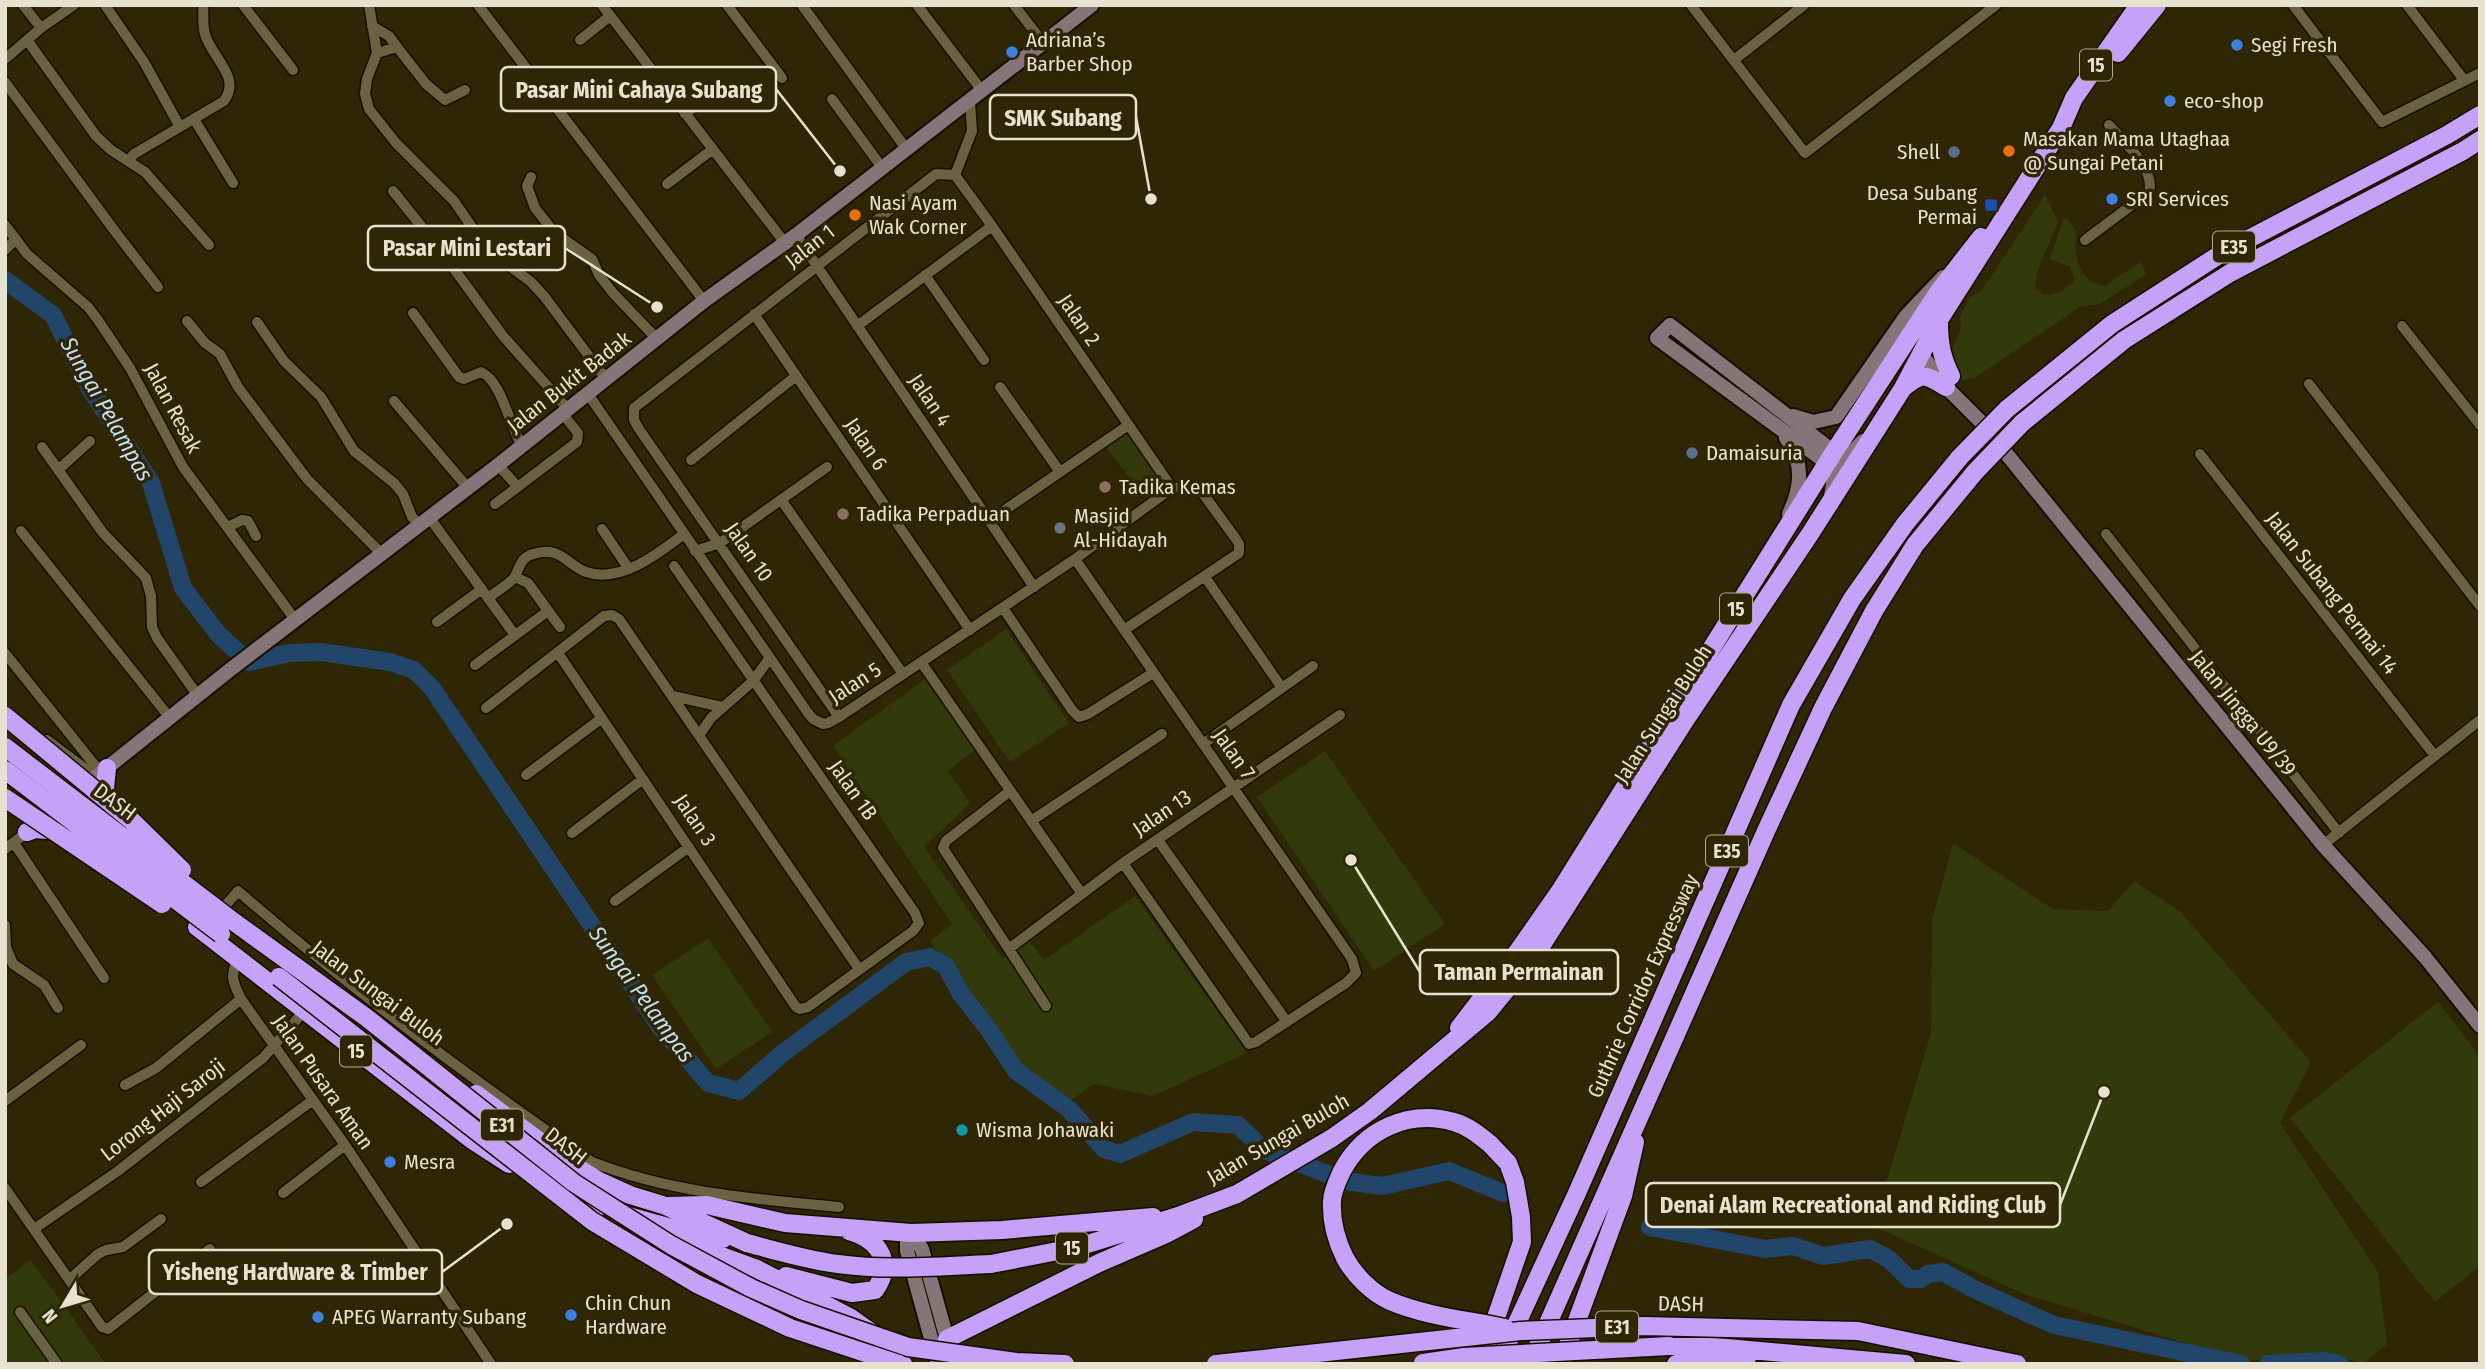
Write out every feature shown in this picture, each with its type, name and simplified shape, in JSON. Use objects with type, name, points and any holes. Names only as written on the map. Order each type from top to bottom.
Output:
[{"type":"highway","name":"Jalan Sungai Buloh","points":[[2061,128],[2074,98],[2138,5]]},
{"type":"highway","name":"Jalan Sungai Buloh","points":[[5,739],[112,818],[225,920],[558,1155],[663,1215],[806,1259],[838,1264],[924,1267],[991,1264],[1030,1258],[1078,1247],[1181,1215],[1249,1187],[1332,1138],[1370,1111],[1488,1012],[1538,951],[1686,719],[1829,505],[1903,388],[1939,320],[2061,128],[2083,104],[2124,45],[2157,5]]},
{"type":"highway","name":"Guthrie Corridor Expressway","points":[[1499,1364],[1791,705],[1853,599],[1905,524],[1960,457],[2007,408],[2112,324],[2222,253],[2436,142],[2480,115]]},
{"type":"highway","name":"E35","points":[[1530,1364],[1643,1105],[1823,708],[1867,623],[1915,545],[1975,472],[2022,424],[2124,340],[2230,273],[2480,140]]},
{"type":"highway","name":"Jalan Sungai Buloh","points":[[1443,1051],[1560,891],[1685,687],[1939,292],[2033,171]]},
{"type":"highway","points":[[1897,355],[1922,350],[1922,330],[1939,292]]},
{"type":"highway","points":[[1939,320],[1939,344],[1948,381]]},
{"type":"highway","points":[[1903,388],[1918,376],[1927,375],[1948,381]]},
{"type":"highway","points":[[5,716],[131,820],[225,920]]},
{"type":"highway","name":"DASH","points":[[5,747],[225,920],[279,977],[592,1221],[697,1284],[790,1328],[901,1364]]},
{"type":"highway","name":"DASH","points":[[5,770],[367,1018],[575,1183],[671,1245],[751,1288],[801,1310],[908,1347],[1016,1362],[1065,1364]]},
{"type":"highway","points":[[101,773],[112,818]]},
{"type":"highway","name":"Jalan Sungai Buloh","points":[[5,779],[501,1160],[618,1213],[663,1215]]},
{"type":"highway","points":[[5,798],[185,919],[225,920]]},
{"type":"highway","points":[[15,841],[45,829],[76,835]]},
{"type":"highway","points":[[1561,1364],[1623,1196],[1643,1105]]},
{"type":"highway","points":[[1482,1364],[1522,1242],[1515,1182],[1508,1163],[1475,1132],[1455,1122],[1412,1119],[1389,1126],[1367,1138],[1351,1154],[1332,1198],[1333,1222],[1339,1247],[1350,1268],[1370,1288],[1389,1301],[1417,1309],[1521,1331]]},
{"type":"highway","points":[[947,1339],[1099,1263],[1166,1234],[1199,1217],[1213,1203]]},
{"type":"highway","points":[[839,1228],[855,1233],[882,1253],[884,1278],[875,1290],[852,1293],[757,1269],[674,1237],[663,1215],[707,1205],[785,1223],[911,1233],[1002,1230],[1181,1215]]},
{"type":"highway","points":[[1482,1364],[1526,1278],[1558,1232]]},
{"type":"highway","points":[[757,1269],[851,1318],[875,1335],[901,1364]]},
{"type":"highway","name":"DASH","points":[[1216,1364],[1521,1331],[1644,1326],[1858,1331],[2017,1364]]},
{"type":"highway","name":"DASH","points":[[1414,1364],[1464,1357],[1693,1345],[1906,1364]]},
{"type":"highway","points":[[1676,1364],[1796,1354]]},
{"type":"street","points":[[23,5],[41,28]]},
{"type":"street","points":[[5,59],[41,28],[74,5]]},
{"type":"street","points":[[105,5],[144,62],[180,127]]},
{"type":"street","points":[[128,161],[134,154],[224,101],[232,88],[206,38],[203,5]]},
{"type":"street","points":[[243,5],[293,70]]},
{"type":"street","points":[[369,5],[377,53],[367,79],[365,94],[372,115],[454,201],[487,249],[531,282],[544,296],[606,379]]},
{"type":"street","points":[[478,5],[704,301]]},
{"type":"street","name":"Jalan 4","points":[[601,5],[713,149],[816,266],[1034,587]]},
{"type":"street","points":[[727,5],[782,78]]},
{"type":"street","points":[[802,5],[907,150]]},
{"type":"street","points":[[917,5],[983,92]]},
{"type":"street","points":[[1014,5],[1044,44]]},
{"type":"street","name":"Jalan Bukit Badak","points":[[49,814],[704,301],[883,169],[1092,5]]},
{"type":"street","points":[[1691,5],[1805,153],[1996,5]]},
{"type":"street","points":[[1734,60],[1804,5]]},
{"type":"street","points":[[2293,5],[2382,122],[2480,73]]},
{"type":"street","points":[[2407,5],[2464,80]]},
{"type":"street","points":[[580,40],[610,16]]},
{"type":"street","points":[[372,26],[389,36],[437,95],[445,100],[464,90]]},
{"type":"street","points":[[27,40],[96,136],[151,178],[209,245]]},
{"type":"street","points":[[377,53],[397,47]]},
{"type":"street","points":[[624,99],[654,73]]},
{"type":"street","points":[[5,82],[159,287]]},
{"type":"street","points":[[685,114],[717,89]]},
{"type":"street","points":[[832,99],[883,169]]},
{"type":"street","points":[[955,175],[972,131],[970,102]]},
{"type":"street","points":[[194,119],[233,183]]},
{"type":"street","points":[[2085,240],[2150,192],[2149,173],[2109,125]]},
{"type":"street","points":[[667,184],[713,149]]},
{"type":"street","name":"Jalan 1","points":[[634,408],[936,174],[955,175]]},
{"type":"street","name":"Jalan 2","points":[[955,175],[1171,488]]},
{"type":"street","points":[[531,177],[527,186],[535,208],[554,232],[592,259],[599,275],[613,293],[657,339]]},
{"type":"street","points":[[393,191],[503,336],[565,411],[579,433],[577,442],[495,504]]},
{"type":"street","name":"Jalan Resak","points":[[5,225],[42,270],[88,307],[99,320],[130,368],[183,467],[296,621]]},
{"type":"street","points":[[856,326],[992,226]]},
{"type":"street","points":[[5,250],[16,239]]},
{"type":"street","points":[[1780,420],[1812,422],[1836,416],[1906,316],[1977,243]]},
{"type":"street","points":[[925,275],[984,360]]},
{"type":"street","points":[[414,313],[459,377],[464,379],[481,372],[486,373],[499,394],[522,445]]},
{"type":"street","name":"Jalan 6","points":[[754,314],[970,630]]},
{"type":"street","points":[[187,321],[205,343],[220,354],[238,387],[307,479],[382,554]]},
{"type":"street","points":[[257,322],[284,361],[321,397],[354,451],[394,483],[403,494],[412,517],[424,521],[485,594],[515,635]]},
{"type":"street","points":[[1764,565],[1800,484],[1800,466],[1795,450],[1780,420],[1670,325],[1657,338],[1780,420],[1832,458],[1835,483],[1829,505]]},
{"type":"street","points":[[2402,326],[2480,425]]},
{"type":"street","name":"Jalan Jingga U9/39","points":[[1922,350],[2323,845],[2425,957],[2480,1026]]},
{"type":"street","points":[[691,460],[796,376]]},
{"type":"street","points":[[2309,384],[2480,606]]},
{"type":"street","points":[[1000,387],[1060,472]]},
{"type":"street","name":"Jalan 5","points":[[587,394],[769,659],[813,719],[822,723],[839,717],[1003,608],[1171,488]]},
{"type":"street","points":[[394,401],[468,488]]},
{"type":"street","name":"Jalan 10","points":[[634,408],[634,420],[639,429],[839,717]]},
{"type":"street","points":[[1832,458],[1855,450],[1882,418]]},
{"type":"street","points":[[989,521],[1127,426]]},
{"type":"street","points":[[58,471],[90,441]]},
{"type":"street","points":[[42,447],[103,533],[146,578],[151,596],[152,627],[198,696]]},
{"type":"street","name":"Jalan Subang Permai 14","points":[[2200,454],[2435,756]]},
{"type":"street","points":[[498,465],[517,486]]},
{"type":"street","points":[[695,551],[720,543],[827,467]]},
{"type":"street","points":[[1124,630],[1239,553],[1239,544],[1201,491],[1190,485],[1171,488]]},
{"type":"street","points":[[782,501],[903,674]]},
{"type":"street","points":[[228,527],[242,520],[248,521],[256,536]]},
{"type":"street","points":[[602,529],[629,569]]},
{"type":"street","points":[[21,531],[170,718]]},
{"type":"street","points":[[437,622],[514,577],[518,564],[530,554],[545,551],[562,555],[584,571],[610,574],[629,569],[661,552],[684,534]]},
{"type":"street","points":[[2106,534],[2339,833]]},
{"type":"street","name":"Jalan 7","points":[[1075,559],[1352,960],[1356,973],[1346,983],[1287,1022]]},
{"type":"street","name":"Jalan 1B","points":[[674,566],[915,913],[919,923],[914,931],[859,970]]},
{"type":"street","points":[[514,577],[528,583],[560,627]]},
{"type":"street","points":[[1205,577],[1282,688]]},
{"type":"street","points":[[1003,608],[1072,710],[1079,716],[1088,714],[1153,673]]},
{"type":"street","points":[[475,665],[548,611]]},
{"type":"street","points":[[486,708],[604,616],[612,615],[625,626],[859,970]]},
{"type":"street","points":[[5,653],[101,773]]},
{"type":"street","name":"Jalan 3","points":[[558,653],[793,1003],[800,1009],[808,1007],[859,970]]},
{"type":"street","points":[[700,734],[710,718],[753,681],[769,659]]},
{"type":"street","points":[[921,662],[1082,894]]},
{"type":"street","points":[[1203,744],[1313,666]]},
{"type":"street","points":[[673,696],[722,707]]},
{"type":"street","points":[[5,708],[101,773]]},
{"type":"street","name":"Jalan 13","points":[[1010,948],[1123,863],[1340,715]]},
{"type":"street","points":[[526,775],[602,718]]},
{"type":"street","points":[[2323,845],[2480,720]]},
{"type":"street","points":[[1031,821],[1162,734]]},
{"type":"street","points":[[572,833],[643,779]]},
{"type":"street","points":[[1010,790],[944,843],[945,850],[1046,1006]]},
{"type":"street","points":[[49,814],[15,841],[104,978]]},
{"type":"street","points":[[1123,863],[1249,1044],[1287,1022],[1158,840]]},
{"type":"street","points":[[615,901],[689,847]]},
{"type":"street","points":[[225,920],[238,891],[320,962],[391,1018],[592,1162],[624,1175],[680,1189],[839,1207]]},
{"type":"street","points":[[5,925],[6,947],[13,964],[44,985],[58,1008]]},
{"type":"street","name":"Jalan Pusara Aman","points":[[238,958],[232,972],[232,981],[241,999],[345,1145],[491,1364]]},
{"type":"street","points":[[125,1085],[156,1068],[241,999]]},
{"type":"street","name":"Lorong Haji Saroji","points":[[34,1229],[118,1171],[263,1058],[305,1010]]},
{"type":"street","points":[[5,1101],[81,1045]]},
{"type":"street","points":[[201,1182],[313,1100]]},
{"type":"street","points":[[283,1193],[345,1145]]},
{"type":"street","points":[[7,1193],[97,1322],[108,1329],[210,1248]]},
{"type":"street","points":[[69,1280],[98,1254],[123,1247],[161,1219]]},
{"type":"street","points":[[911,1233],[922,1249],[954,1364]]},
{"type":"street","points":[[911,1233],[907,1243],[908,1251],[938,1364]]},
{"type":"street","points":[[20,1312],[57,1364]]},
{"type":"green space","points":[[2045,195],[2058,222],[2038,270],[2035,287],[2043,295],[2060,291],[2075,281],[2070,267],[2050,259],[2063,220],[2068,218],[2077,233],[2077,259],[2089,280],[2105,286],[2140,262],[2147,274],[2100,304],[2080,307],[1975,378],[1962,380],[1948,359],[1961,329],[1960,317],[1969,298],[1982,290]]},
{"type":"green space","points":[[1128,431],[1165,483],[1145,498],[1106,447]]},
{"type":"green space","points":[[1006,629],[1069,723],[1010,762],[947,670]]},
{"type":"green space","points":[[925,679],[975,750],[948,771],[970,803],[924,847],[1003,959],[1028,939],[1044,960],[1135,896],[1247,1053],[1153,1096],[1094,1084],[1067,1103],[1019,1065],[930,941],[952,924],[833,746]]},
{"type":"green space","points":[[1325,751],[1445,924],[1374,971],[1257,797]]},
{"type":"green space","points":[[1953,843],[2053,909],[2108,911],[2134,881],[2180,911],[2311,1062],[2280,1123],[2378,1272],[2387,1344],[2364,1363],[2321,1353],[2245,1361],[2024,1294],[1873,1226],[1931,1033],[1932,920]]},
{"type":"green space","points":[[708,938],[772,1032],[716,1069],[652,975]]},
{"type":"green space","points":[[2438,1002],[2480,1056],[2480,1266],[2435,1302],[2290,1118]]},
{"type":"green space","points":[[31,1260],[106,1364],[5,1364],[5,1279]]},
{"type":"waterway","name":"Sungai Pelampas","points":[[5,280],[53,315],[89,387],[151,483],[183,588],[219,635],[249,662],[290,653],[321,652],[390,662],[414,670],[432,688],[661,1028],[708,1083],[739,1091],[783,1053],[906,962],[930,957],[946,966],[961,994],[1016,1071],[1069,1109],[1104,1149],[1120,1154],[1193,1122],[1238,1125],[1263,1149],[1345,1181],[1382,1186],[1449,1171],[1503,1193]]},
{"type":"waterway","name":"Sungai Pelampas","points":[[1650,1227],[1765,1249],[1793,1246],[1823,1256],[1870,1249],[1889,1259],[1909,1279],[1921,1279],[1928,1274],[1943,1272],[2054,1325],[2241,1364]]},
{"type":"waterway","name":"Sungai Pelampas","points":[[2268,1364],[2324,1361],[2340,1364]]},
{"type":"place","name":"Segi Fresh","points":[[2237,45]]},
{"type":"place","name":"Adriana’s Barber Shop","points":[[1012,52]]},
{"type":"place","name":"eco-shop","points":[[2170,101]]},
{"type":"place","name":"Masakan Mama Utaghaa @ Sungai Petani","points":[[2009,151]]},
{"type":"place","name":"Shell","points":[[1954,152]]},
{"type":"place","name":"Pasar Mini Cahaya Subang","points":[[840,171]]},
{"type":"place","name":"SMK Subang","points":[[1151,199]]},
{"type":"place","name":"SRI Services","points":[[2112,199]]},
{"type":"place","name":"Desa Subang Permai","points":[[1991,205]]},
{"type":"place","name":"Nasi Ayam Wak Corner","points":[[855,215]]},
{"type":"place","name":"Pasar Mini Lestari","points":[[657,307]]},
{"type":"place","name":"Damaisuria","points":[[1692,453]]},
{"type":"place","name":"Tadika Kemas","points":[[1105,487]]},
{"type":"place","name":"Tadika Perpaduan","points":[[843,514]]},
{"type":"place","name":"Masjid Al-Hidayah","points":[[1060,528]]},
{"type":"place","name":"Taman Permainan","points":[[1351,860]]},
{"type":"place","name":"Denai Alam Recreational and Riding Club","points":[[2104,1092]]},
{"type":"place","name":"Wisma Johawaki","points":[[962,1130]]},
{"type":"place","name":"Mesra","points":[[390,1162]]},
{"type":"place","name":"Yisheng Hardware & Timber","points":[[507,1224]]},
{"type":"place","name":"Chin Chun Hardware","points":[[571,1315]]},
{"type":"place","name":"APEG Warranty Subang","points":[[318,1317]]}]
